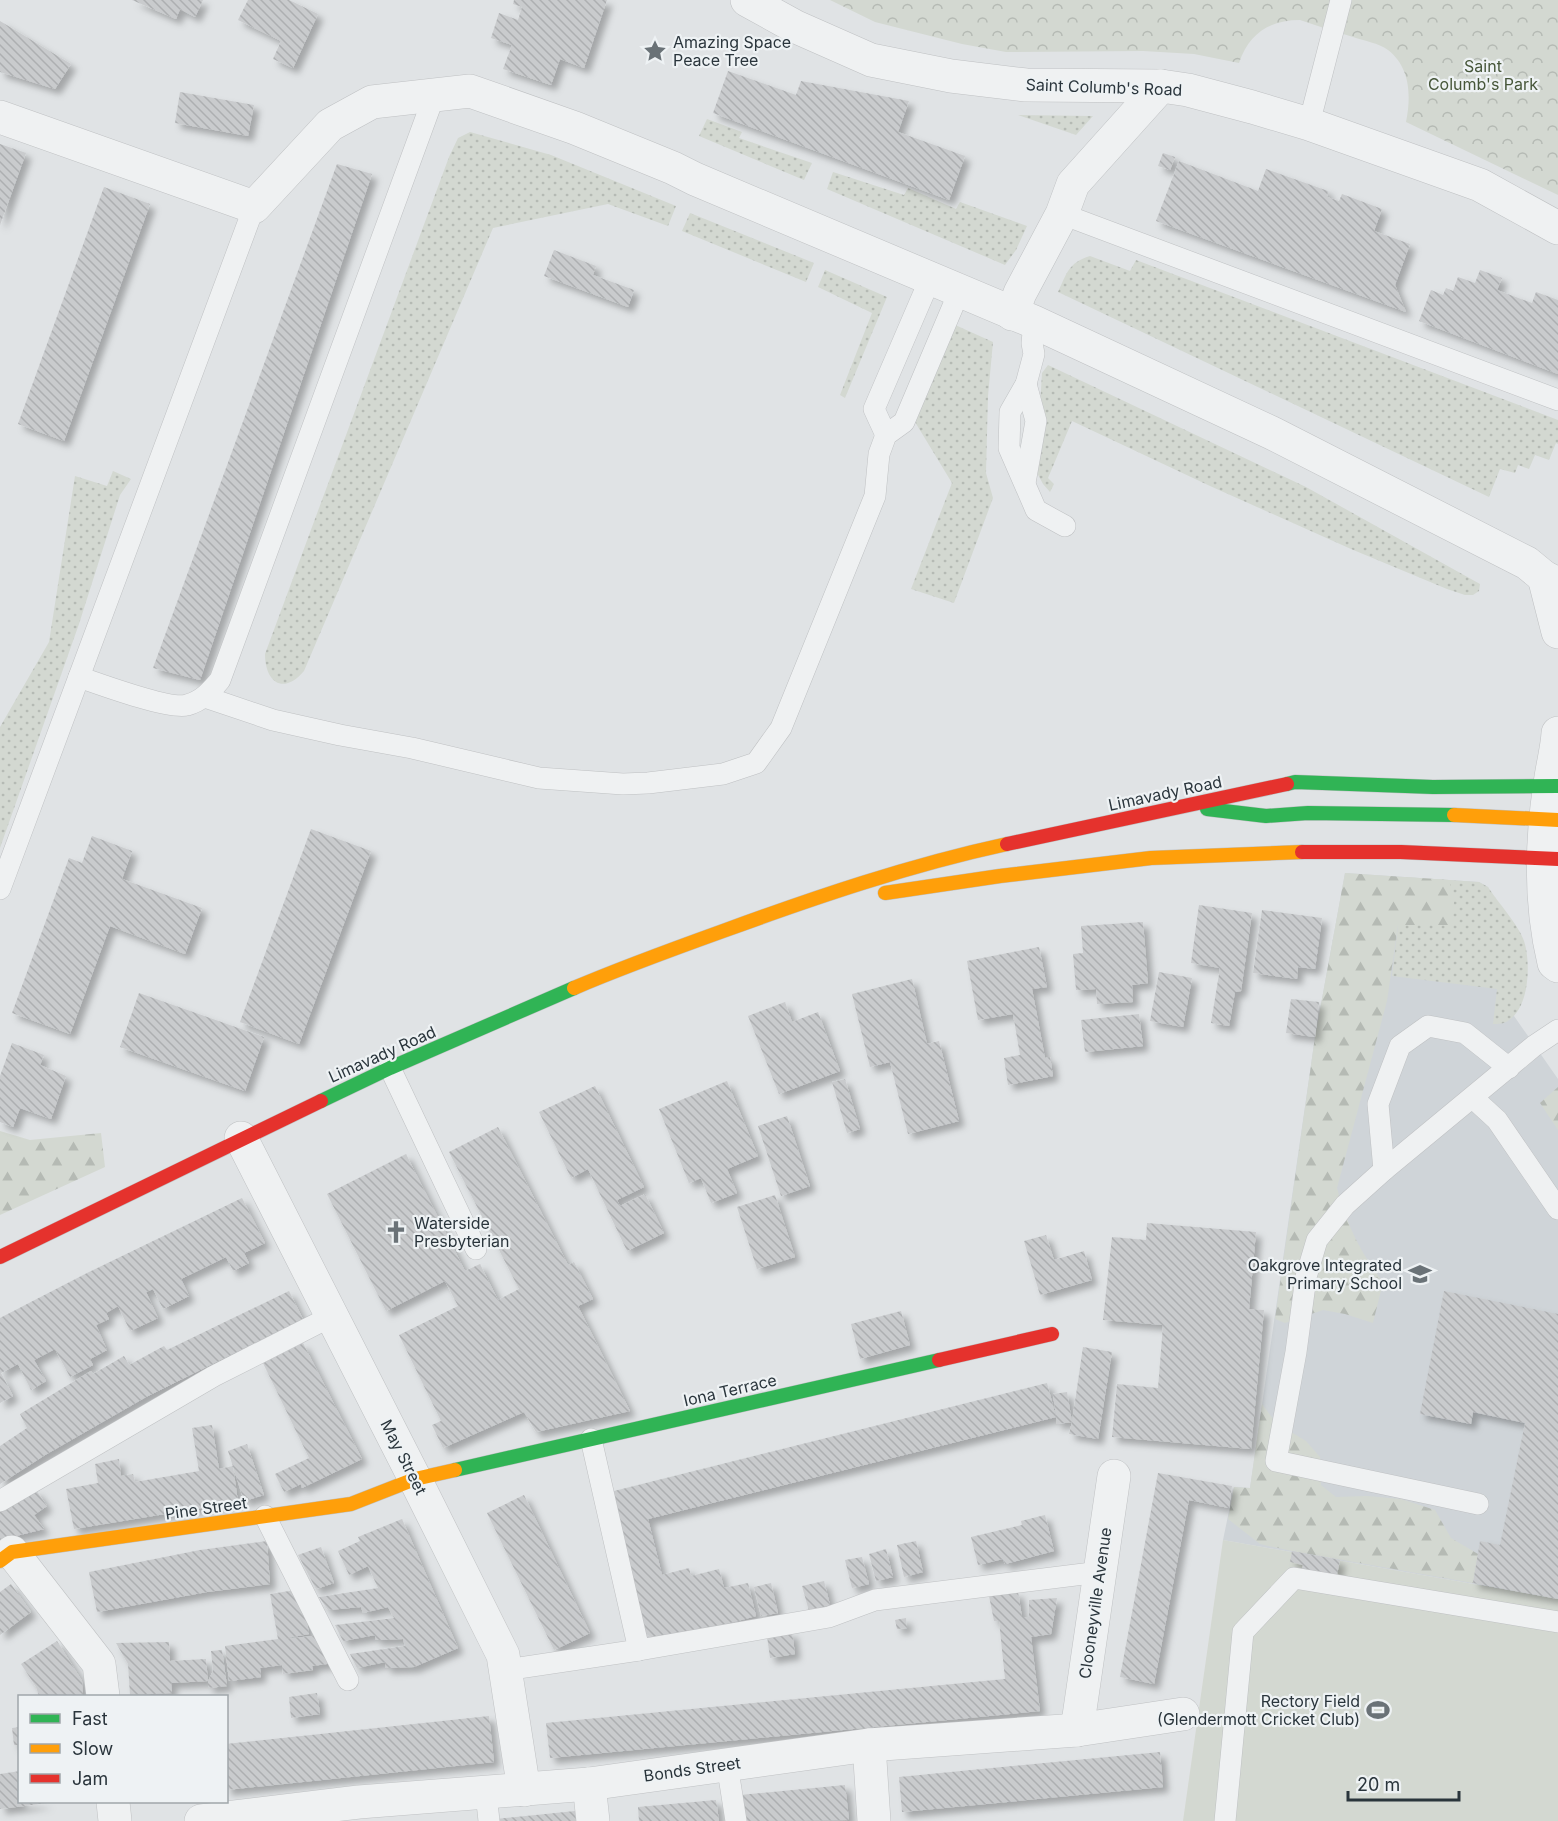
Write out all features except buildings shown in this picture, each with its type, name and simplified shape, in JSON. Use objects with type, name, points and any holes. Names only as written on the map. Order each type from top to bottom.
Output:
[{"type":"main road","name":"Limavady Road","points":[[0,1257],[240,1138],[390,1068],[613,971],[788,907],[942,858],[1295,782],[1433,787],[1554,785]]},
{"type":"main road","points":[[1181,806],[1266,816],[1308,813],[1434,814],[1552,820]]},
{"type":"main road","name":"Limavady Road","points":[[788,907],[1000,876],[1151,858],[1304,852],[1401,852],[1551,858]]},
{"type":"main road","name":"Iona Terrace","points":[[415,1479],[1052,1334]]},
{"type":"main road","name":"Pine Street","points":[[6,1557],[351,1504],[415,1479]]},
{"type":"street","name":"Saint Columb's Road","points":[[747,0],[794,26],[871,60],[951,76],[1026,85],[1161,86],[1188,90],[1309,124],[1480,185],[1558,228]]},
{"type":"street","points":[[1023,318],[1020,293],[1062,214],[1072,184],[1161,86]]},
{"type":"street","points":[[0,117],[254,207],[330,125],[372,102],[470,91],[575,128],[673,168],[1023,318],[1272,433],[1527,563],[1551,580],[1558,632]]},
{"type":"street","points":[[1558,733],[1547,933],[1554,963],[1558,966]]},
{"type":"street","name":"May Street","points":[[240,1138],[503,1656],[524,1790]]},
{"type":"street","name":"Clooneyville Avenue","points":[[1077,1730],[1114,1476]]},
{"type":"street","points":[[6,1557],[99,1664],[103,1695]]},
{"type":"street","name":"Bonds Street","points":[[221,1820],[488,1807],[524,1790],[589,1784],[869,1745],[1077,1730],[1183,1714]]},
{"type":"street","points":[[869,1745],[874,1821]]},
{"type":"street","points":[[589,1784],[593,1821]]},
{"type":"street","points":[[113,1803],[115,1821]]},
{"type":"lane","points":[[1309,124],[1341,0]]},
{"type":"lane","points":[[79,677],[165,703],[185,706],[205,697],[220,680],[434,96]]},
{"type":"lane","points":[[0,889],[254,207]]},
{"type":"lane","points":[[1062,214],[1558,400]]},
{"type":"lane","points":[[205,697],[273,720],[411,748],[539,778],[623,784],[648,783],[723,774],[756,763],[781,728],[875,496],[879,454],[886,435],[903,422],[930,279]]},
{"type":"lane","points":[[886,435],[874,410],[930,279]]},
{"type":"lane","points":[[1023,318],[1034,354],[1026,384],[1036,421],[1025,483],[1036,510],[1065,526]]},
{"type":"lane","points":[[1384,1170],[1378,1104],[1400,1046],[1428,1026],[1465,1033],[1509,1068]]},
{"type":"lane","points":[[1478,1504],[1276,1461],[1296,1352],[1306,1277],[1317,1240],[1345,1205],[1384,1170],[1558,1030]]},
{"type":"lane","points":[[390,1068],[476,1249]]},
{"type":"lane","points":[[1473,1098],[1497,1120],[1558,1209]]},
{"type":"lane","points":[[0,1501],[214,1376],[332,1316]]},
{"type":"lane","points":[[591,1439],[639,1650]]},
{"type":"lane","points":[[265,1516],[348,1680]]},
{"type":"lane","points":[[506,1671],[829,1617],[875,1600],[1100,1572]]},
{"type":"lane","points":[[1226,1821],[1243,1632],[1294,1578],[1558,1622]]},
{"type":"lane","points":[[727,1764],[736,1821]]},
{"type":"shaded area","name":"Oakgrove Integrated Primary School","points":[[1345,873],[1479,882],[1488,887],[1517,983],[1514,1016],[1558,1079],[1558,1599],[1223,1540],[1234,1487],[1250,1488],[1315,1037]]},
{"type":"green space","name":"Saint Columb's Park","points":[[830,0],[1558,0],[1558,195],[1406,122],[1409,103],[1408,83],[1396,57],[1376,44],[1300,20],[1279,22],[1262,30],[1249,44],[1239,63],[1194,54],[1143,51],[1006,52],[962,44],[875,22]]},
{"type":"green space","points":[[1018,115],[1093,116],[1076,135]]},
{"type":"green space","points":[[707,119],[742,132],[739,138],[812,163],[804,180],[699,136]]},
{"type":"green space","points":[[470,132],[551,155],[676,206],[668,226],[608,204],[493,228],[304,671],[289,683],[277,682],[268,672],[265,654],[449,157],[458,138]]},
{"type":"green space","points":[[833,172],[904,195],[908,188],[956,209],[960,202],[1027,226],[1016,250],[1005,265],[827,189]]},
{"type":"green space","points":[[690,213],[814,263],[806,282],[682,231]]},
{"type":"green space","points":[[1090,256],[1130,271],[1136,260],[1558,420],[1558,444],[1556,443],[1549,460],[1535,455],[1529,469],[1518,465],[1515,473],[1500,469],[1489,497],[1058,292],[1073,265]]},
{"type":"green space","points":[[825,270],[887,297],[845,398],[840,395],[872,313],[818,287]]},
{"type":"green space","points":[[953,324],[993,342],[988,396],[986,473],[993,498],[954,603],[911,589],[952,483],[912,417]]},
{"type":"green space","points":[[1048,365],[1306,487],[1480,584],[1479,591],[1473,595],[1465,595],[1351,549],[1072,421],[1048,478],[1054,484],[1050,492],[1036,471],[1042,373]]},
{"type":"green space","points":[[113,471],[131,479],[120,495],[79,624],[0,848],[0,727],[49,642],[75,476],[107,486]]},
{"type":"green space","points":[[1345,873],[1449,880],[1454,902],[1451,925],[1398,925],[1387,1001],[1337,1188],[1355,1237],[1383,1282],[1373,1323],[1323,1310],[1285,1323],[1275,1319],[1315,1037]]},
{"type":"green space","points":[[1404,877],[1479,882],[1488,887],[1513,921],[1524,941],[1528,973],[1520,1007],[1506,1022],[1493,1024],[1497,989],[1392,976]]},
{"type":"green space","points":[[1558,1087],[1558,1130],[1540,1103]]},
{"type":"green space","points":[[0,1131],[30,1140],[101,1133],[105,1167],[0,1215]]},
{"type":"green space","points":[[1262,1404],[1276,1423],[1306,1441],[1320,1457],[1321,1485],[1336,1497],[1367,1496],[1401,1499],[1435,1510],[1451,1538],[1478,1554],[1473,1583],[1260,1544],[1228,1519],[1234,1487],[1250,1488]]},
{"type":"green space","name":"Rectory Field (Glendermott Cricket Club)","points":[[1223,1540],[1558,1599],[1558,1821],[1183,1821]]},
{"type":"traffic: fast","points":[[1287,784],[1295,782],[1433,787],[1558,786]]},
{"type":"traffic: fast","points":[[1207,809],[1266,816],[1308,813],[1454,815]]},
{"type":"traffic: fast","points":[[321,1101],[390,1068],[574,988]]},
{"type":"traffic: fast","points":[[455,1470],[939,1360]]},
{"type":"traffic: slow","points":[[1454,815],[1558,820]]},
{"type":"traffic: slow","points":[[574,988],[667,951],[828,894],[899,872],[1007,844]]},
{"type":"traffic: slow","points":[[885,893],[1000,876],[1151,858],[1302,852]]},
{"type":"traffic: slow","points":[[0,1561],[12,1552],[351,1504],[415,1479],[455,1470]]},
{"type":"traffic: jam","points":[[1007,844],[1287,784]]},
{"type":"traffic: jam","points":[[1302,852],[1401,852],[1558,859]]},
{"type":"traffic: jam","points":[[0,1257],[321,1101]]},
{"type":"traffic: jam","points":[[939,1360],[1052,1334]]},
{"type":"place","name":"Amazing Space Peace Tree","points":[[655,51]]},
{"type":"place","name":"Waterside Presbyterian","points":[[396,1232]]},
{"type":"place","name":"Oakgrove Integrated Primary School","points":[[1420,1274]]},
{"type":"place","name":"Rectory Field (Glendermott Cricket Club)","points":[[1378,1710]]}]
